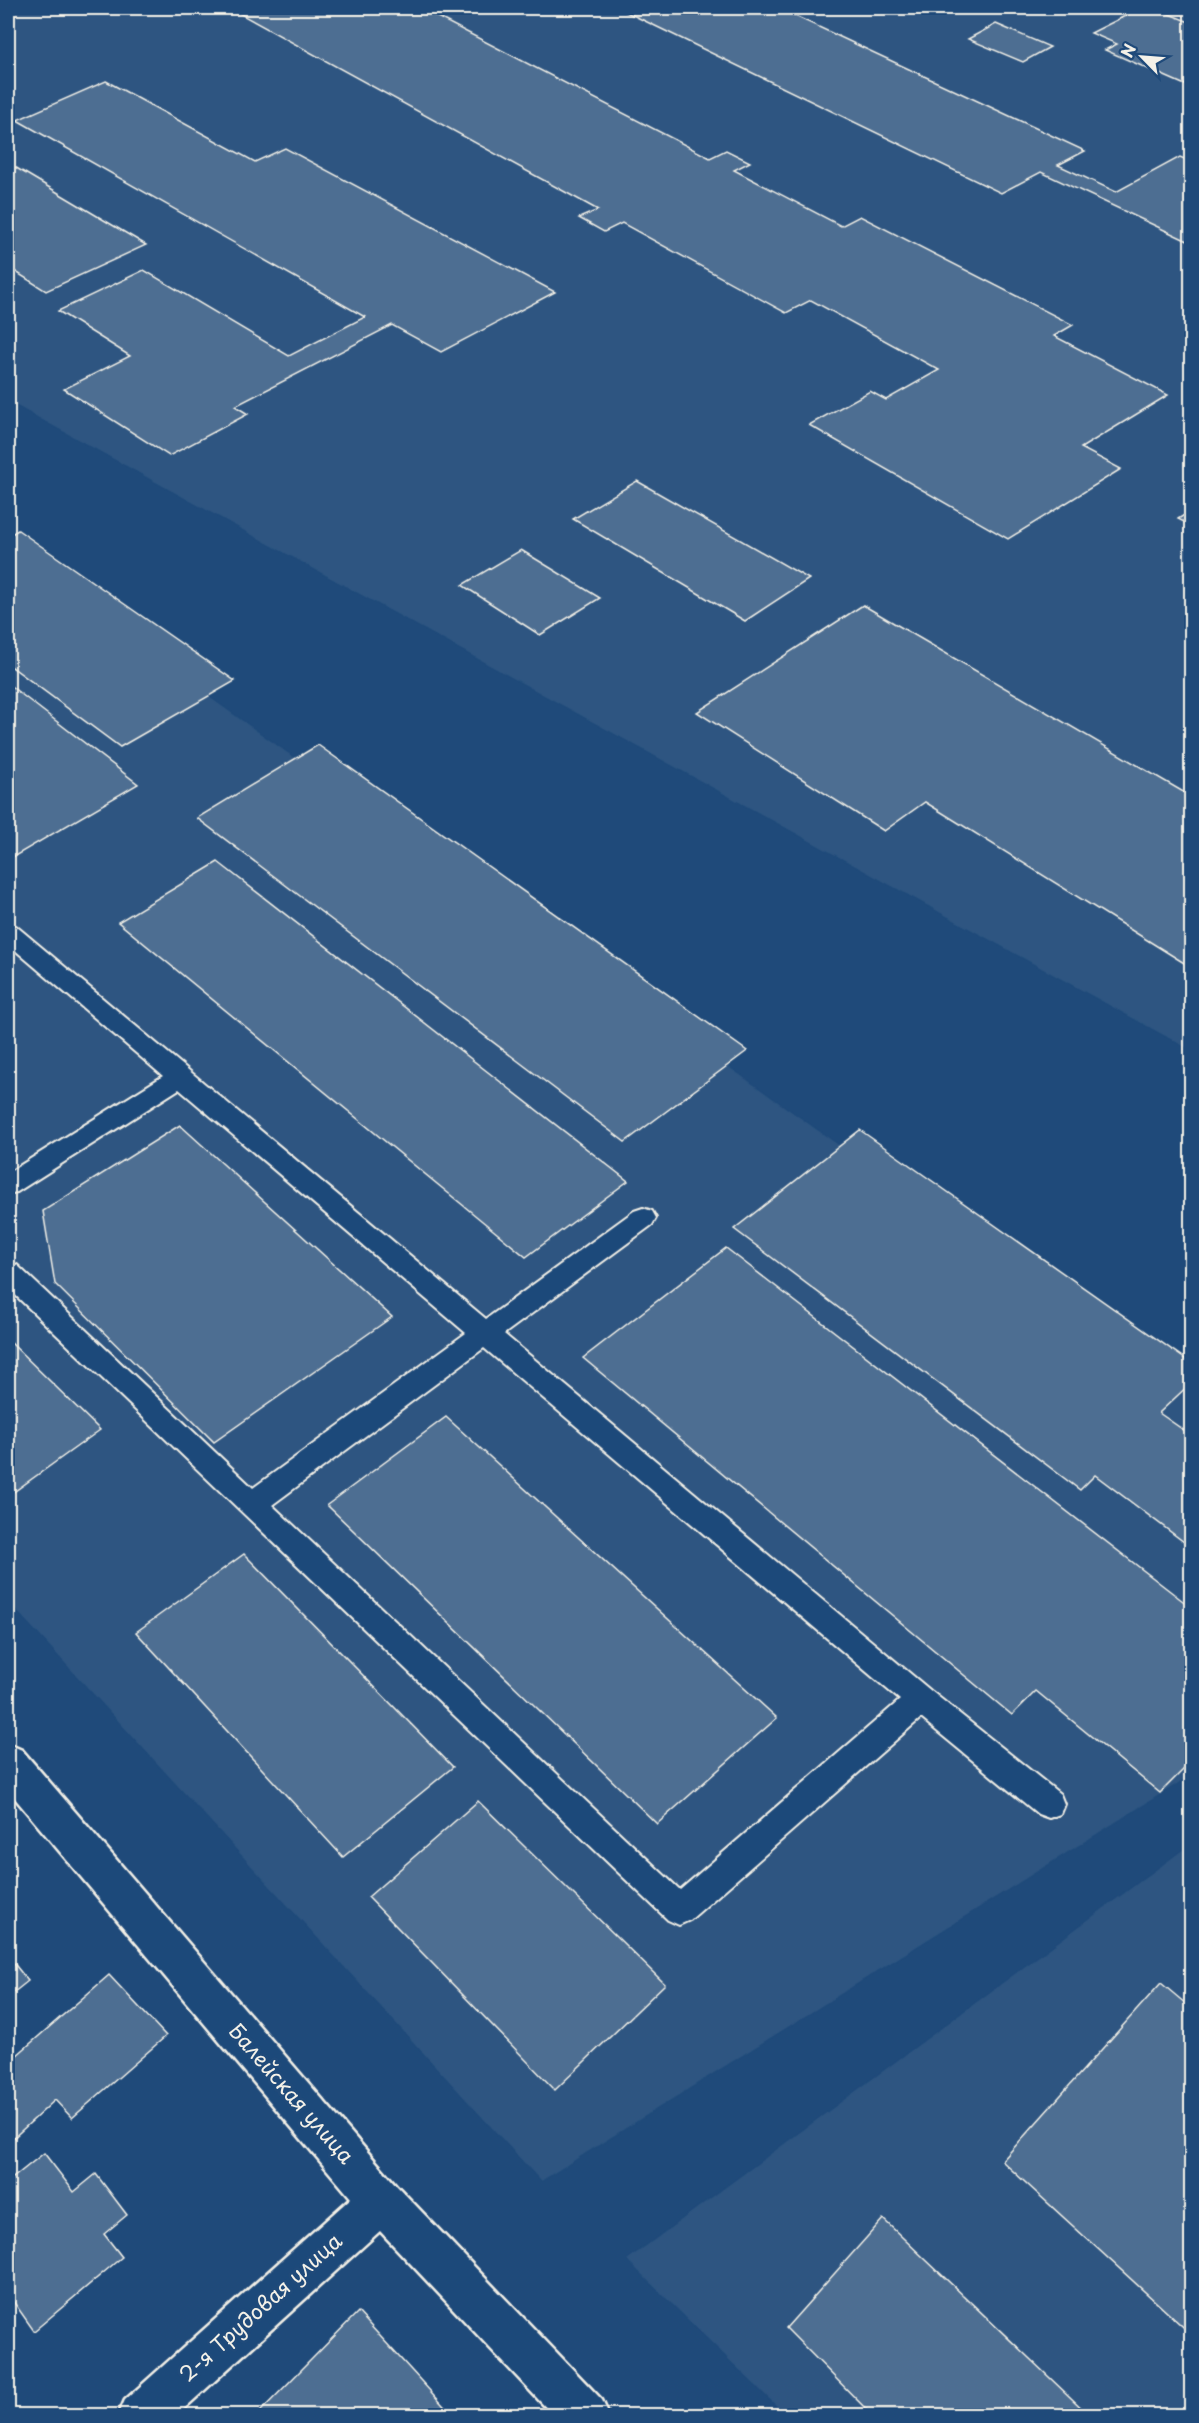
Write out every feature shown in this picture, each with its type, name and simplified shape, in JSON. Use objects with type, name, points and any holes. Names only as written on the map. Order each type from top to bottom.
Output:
[{"type":"street","name":"Балейская улица","points":[[8,1762],[381,2199],[586,2415]]},
{"type":"street","name":"2-я Трудовая улица","points":[[141,2415],[381,2199]]},
{"type":"lane","points":[[8,932],[921,1700],[1049,1804]]},
{"type":"lane","points":[[8,1185],[179,1077]]},
{"type":"lane","points":[[252,1504],[643,1218]]},
{"type":"lane","points":[[10,1277],[679,1910],[921,1700]]},
{"type":"shaded area","points":[[8,8],[1191,8],[1191,1050],[8,401]]},
{"type":"shaded area","points":[[8,554],[1191,1396],[1191,1775],[541,2181],[8,1601]]},
{"type":"shaded area","points":[[1191,1844],[1191,2415],[786,2415],[627,2260]]},
{"type":"building","points":[[243,8],[420,8],[710,158],[726,150],[750,162],[734,170],[841,226],[860,216],[1073,325],[1054,336],[1168,395],[1081,448],[1121,469],[1008,539],[809,425],[870,391],[886,400],[939,370],[811,300],[786,313],[622,223],[604,232],[579,218],[598,210],[235,11]]},
{"type":"building","points":[[618,8],[778,8],[1085,151],[1058,165],[1116,192],[1180,157],[1192,162],[1192,243],[1041,172],[1001,193]]},
{"type":"building","points":[[1141,8],[1154,8],[1192,23],[1192,88],[1105,50],[1117,44],[1091,33]]},
{"type":"building","points":[[996,24],[1050,47],[1023,62],[968,39]]},
{"type":"building","points":[[106,81],[255,162],[285,148],[555,292],[441,352],[392,325],[235,406],[248,414],[169,456],[64,389],[130,356],[58,311],[144,270],[289,356],[365,317],[17,120]]},
{"type":"building","points":[[8,163],[146,245],[46,291],[8,267]]},
{"type":"building","points":[[637,481],[809,579],[745,621],[573,519]]},
{"type":"building","points":[[1192,510],[1192,526],[1178,519]]},
{"type":"building","points":[[18,530],[235,681],[120,747],[8,664],[8,536]]},
{"type":"building","points":[[521,550],[600,598],[540,635],[462,585]]},
{"type":"building","points":[[863,605],[1192,797],[1192,964],[1189,966],[925,802],[884,831],[697,712]]},
{"type":"building","points":[[8,684],[138,784],[8,860]]},
{"type":"building","points":[[318,745],[747,1051],[625,1142],[197,818]]},
{"type":"building","points":[[218,862],[628,1181],[526,1257],[118,922]]},
{"type":"building","points":[[180,1125],[392,1317],[214,1442],[55,1284],[43,1211]]},
{"type":"building","points":[[860,1130],[1192,1364],[1192,1382],[1159,1413],[1192,1436],[1192,1548],[1095,1475],[1080,1490],[734,1229]]},
{"type":"building","points":[[726,1248],[1192,1608],[1192,1761],[1160,1793],[1036,1691],[1012,1715],[583,1358]]},
{"type":"building","points":[[8,1340],[100,1430],[8,1496]]},
{"type":"building","points":[[446,1417],[777,1718],[657,1824],[327,1505]]},
{"type":"building","points":[[244,1554],[453,1767],[343,1857],[136,1632]]},
{"type":"building","points":[[478,1801],[665,1984],[555,2090],[368,1897]]},
{"type":"building","points":[[8,1956],[28,1981],[8,1997]]},
{"type":"building","points":[[109,1975],[166,2036],[72,2118],[55,2100],[10,2141],[8,2138],[8,2063]]},
{"type":"building","points":[[1161,1983],[1192,2009],[1192,2335],[1002,2161]]},
{"type":"building","points":[[44,2153],[74,2192],[96,2174],[127,2215],[104,2234],[122,2257],[34,2331],[8,2294],[8,2179],[9,2181]]},
{"type":"building","points":[[883,2219],[1090,2416],[873,2416],[786,2328]]},
{"type":"building","points":[[358,2312],[453,2416],[256,2416]]}]
